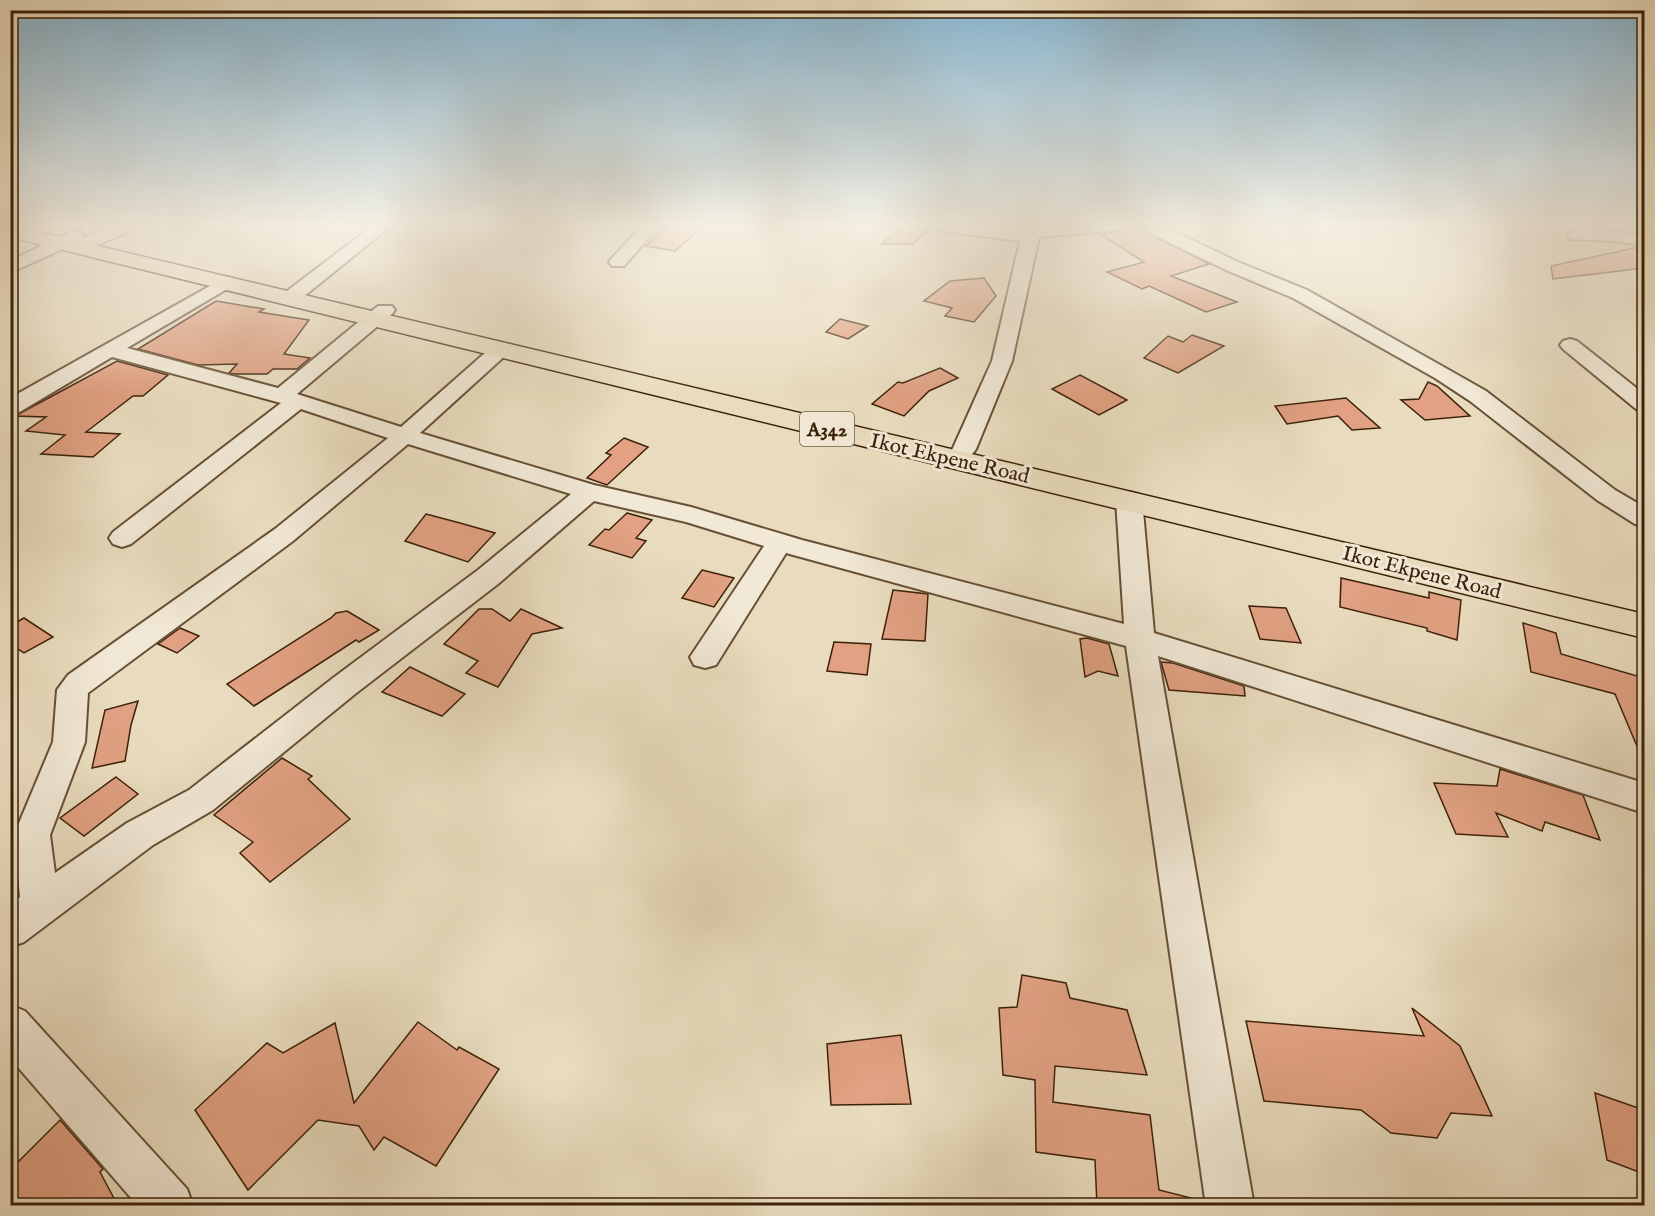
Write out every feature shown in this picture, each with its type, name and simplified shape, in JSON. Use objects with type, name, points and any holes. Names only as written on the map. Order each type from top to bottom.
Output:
[{"type":"highway","name":"Ikot Ekpene Road","points":[[226,282],[294,294]]},
{"type":"highway","name":"Ikot Ekpene Road","points":[[246,282],[960,455],[1129,500],[1644,626]]},
{"type":"highway","name":"Ikot Ekpene Road","points":[[380,314],[501,349],[1644,610]]},
{"type":"street","points":[[10,408],[226,282]]},
{"type":"street","points":[[294,294],[310,282]]},
{"type":"street","points":[[960,455],[1002,361],[1020,282]]},
{"type":"street","points":[[1270,282],[1300,294],[1478,396],[1606,495],[1644,518]]},
{"type":"street","points":[[122,538],[290,399],[380,314]]},
{"type":"street","points":[[1570,345],[1644,404]]},
{"type":"street","points":[[40,905],[32,835],[69,742],[73,690],[284,535],[404,436],[501,349]]},
{"type":"street","points":[[110,350],[290,399],[589,492],[691,515],[780,542],[1140,639],[1644,798]]},
{"type":"street","points":[[10,929],[140,834],[201,800],[344,686],[488,577],[589,492]]},
{"type":"street","points":[[1129,500],[1140,639],[1230,1206]]},
{"type":"street","points":[[705,657],[780,542]]},
{"type":"street","points":[[10,1026],[170,1206]]},
{"type":"building","points":[[949,282],[986,282],[996,296],[974,322],[945,316],[952,308],[924,301]]},
{"type":"building","points":[[1127,282],[1186,282],[1237,302],[1206,312],[1149,286],[1142,289]]},
{"type":"building","points":[[216,301],[264,309],[259,312],[309,320],[284,354],[310,358],[297,369],[273,369],[267,374],[234,374],[229,373],[237,364],[198,365],[138,349]]},
{"type":"building","points":[[840,319],[868,326],[848,339],[826,332]]},
{"type":"building","points":[[1192,335],[1224,346],[1178,373],[1144,358],[1168,336],[1183,342]]},
{"type":"building","points":[[117,361],[168,375],[143,396],[133,396],[86,432],[120,434],[93,457],[41,454],[65,435],[26,431],[46,417],[15,416]]},
{"type":"building","points":[[940,368],[958,378],[929,391],[904,416],[872,404],[898,382],[903,383]]},
{"type":"building","points":[[1080,375],[1127,400],[1099,415],[1052,389]]},
{"type":"building","points":[[1428,382],[1437,386],[1470,416],[1425,420],[1401,400],[1419,399]]},
{"type":"building","points":[[1346,398],[1380,428],[1352,430],[1338,416],[1287,424],[1275,406]]},
{"type":"building","points":[[624,438],[648,447],[607,485],[587,478],[611,455],[606,453]]},
{"type":"building","points":[[627,513],[652,520],[636,538],[646,541],[632,558],[589,545],[605,529],[609,530]]},
{"type":"building","points":[[426,514],[495,533],[468,562],[405,541]]},
{"type":"building","points":[[702,570],[734,578],[714,607],[682,598]]},
{"type":"building","points":[[1341,578],[1429,598],[1429,592],[1461,600],[1457,640],[1427,631],[1427,628],[1340,607]]},
{"type":"building","points":[[893,590],[928,594],[925,641],[882,639]]},
{"type":"building","points":[[1249,606],[1286,608],[1301,643],[1260,639]]},
{"type":"building","points":[[479,609],[492,609],[510,621],[521,609],[562,628],[532,634],[498,687],[466,673],[478,661],[444,644]]},
{"type":"building","points":[[347,611],[379,630],[359,642],[356,640],[254,706],[227,684],[336,613]]},
{"type":"building","points":[[24,618],[53,637],[24,653],[10,644],[10,626]]},
{"type":"building","points":[[1523,623],[1556,633],[1561,654],[1644,678],[1644,763],[1615,694],[1531,672]]},
{"type":"building","points":[[180,628],[199,636],[177,653],[158,644]]},
{"type":"building","points":[[1087,638],[1109,644],[1118,676],[1098,671],[1085,677],[1080,639]]},
{"type":"building","points":[[834,642],[871,644],[867,675],[827,671]]},
{"type":"building","points":[[1161,662],[1173,663],[1244,686],[1245,696],[1169,690]]},
{"type":"building","points":[[410,667],[465,694],[442,716],[382,692]]},
{"type":"building","points":[[138,701],[125,761],[92,768],[105,710]]},
{"type":"building","points":[[282,758],[312,776],[308,779],[350,819],[270,882],[240,853],[253,842],[214,815]]},
{"type":"building","points":[[1500,769],[1583,795],[1600,840],[1545,822],[1542,831],[1496,813],[1508,837],[1456,834],[1434,783],[1497,786]]},
{"type":"building","points":[[116,777],[138,794],[84,836],[60,818]]},
{"type":"building","points":[[1022,975],[1066,983],[1070,998],[1127,1010],[1147,1075],[1055,1066],[1053,1102],[1150,1115],[1159,1190],[1195,1199],[1194,1206],[1097,1206],[1095,1160],[1036,1152],[1035,1080],[1003,1075],[999,1008],[1017,1007]]},
{"type":"building","points":[[1412,1008],[1460,1046],[1492,1116],[1451,1113],[1437,1138],[1391,1133],[1361,1110],[1264,1101],[1246,1021],[1424,1036]]},
{"type":"building","points":[[418,1022],[457,1050],[459,1047],[499,1069],[436,1166],[384,1137],[374,1150],[359,1126],[318,1120],[248,1190],[195,1110],[267,1043],[283,1053],[335,1023],[354,1103]]},
{"type":"building","points":[[901,1035],[911,1104],[831,1105],[827,1044]]},
{"type":"building","points":[[1595,1093],[1644,1110],[1644,1174],[1607,1160]]},
{"type":"building","points":[[60,1120],[103,1169],[100,1172],[118,1206],[10,1206],[10,1170]]}]
